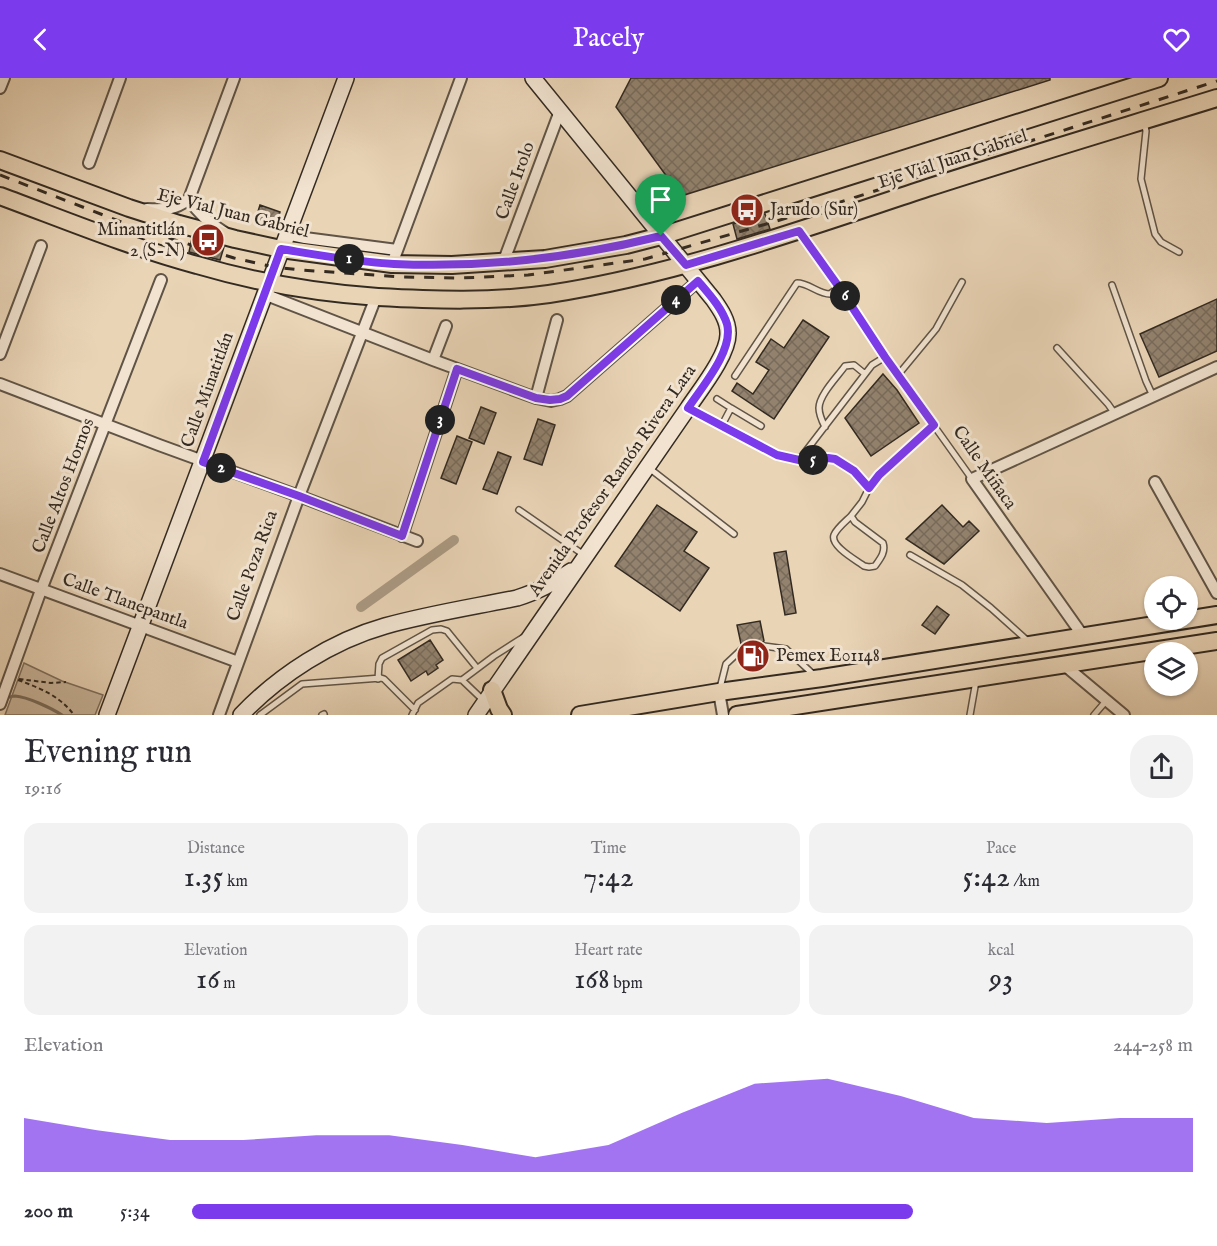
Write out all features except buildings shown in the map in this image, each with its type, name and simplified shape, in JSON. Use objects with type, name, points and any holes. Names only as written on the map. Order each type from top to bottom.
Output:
[{"type":"main road","name":"Calle Minatitlán","points":[[107,715],[346,78]]},
{"type":"main road","points":[[532,78],[686,265]]},
{"type":"main road","name":"Eje Vial Juan Gabriel","points":[[0,160],[129,208],[234,239],[284,242],[452,265],[503,263],[582,253],[661,236],[1159,78]]},
{"type":"main road","name":"Eje Vial Juan Gabriel","points":[[0,196],[161,254],[266,288],[376,297],[507,298],[546,294],[627,280],[686,265],[1217,98]]},
{"type":"main road","name":"Avenida Profesor Ramón Rivera Lara","points":[[484,702],[722,357],[728,341],[727,325],[723,313],[686,265]]},
{"type":"main road","points":[[241,715],[313,657],[344,641],[384,626],[534,593],[551,585],[582,561]]},
{"type":"main road","points":[[580,715],[1217,615]]},
{"type":"main road","points":[[737,715],[1217,641]]},
{"type":"main road","points":[[484,702],[499,709],[503,715]]},
{"type":"street","points":[[0,88],[4,78]]},
{"type":"street","points":[[89,164],[120,78]]},
{"type":"street","points":[[129,208],[172,209],[189,199],[234,78]]},
{"type":"street","points":[[394,257],[461,78]]},
{"type":"street","name":"Calle Irolo","points":[[503,263],[560,111]]},
{"type":"street","points":[[189,199],[198,212],[216,228],[234,239]]},
{"type":"street","points":[[0,354],[41,246]]},
{"type":"street","name":"Calle Altos Hornos","points":[[0,704],[41,590],[161,280]]},
{"type":"street","points":[[266,288],[362,332],[536,398],[550,400],[567,396],[698,281]]},
{"type":"street","name":"Calle Poza Rica","points":[[219,715],[299,496],[376,297]]},
{"type":"street","points":[[536,398],[557,320]]},
{"type":"street","points":[[433,360],[446,326]]},
{"type":"street","points":[[972,479],[1217,367]]},
{"type":"street","points":[[402,536],[457,369]]},
{"type":"street","points":[[0,384],[417,541]]},
{"type":"street","name":"Calle Miñaca","points":[[972,479],[1083,636]]},
{"type":"street","points":[[1155,482],[1217,593]]},
{"type":"street","name":"Calle Tlanepantla","points":[[0,574],[238,662]]},
{"type":"street","points":[[1063,664],[1125,715]]},
{"type":"street","points":[[719,692],[723,715]]},
{"type":"lane","points":[[1143,120],[1146,131],[1142,179],[1155,234],[1161,242],[1179,252]]},
{"type":"lane","name":"Calle Miñaca","points":[[799,231],[972,479]]},
{"type":"lane","points":[[898,375],[936,329],[962,282]]},
{"type":"lane","points":[[735,376],[797,283],[810,286],[823,294],[830,294],[839,287]]},
{"type":"lane","points":[[1112,285],[1153,396]]},
{"type":"lane","points":[[1057,348],[1116,414]]},
{"type":"lane","points":[[799,460],[872,365],[885,357]]},
{"type":"lane","points":[[825,427],[819,411],[820,402],[845,366],[854,365],[865,374]]},
{"type":"lane","points":[[717,399],[761,426]]},
{"type":"lane","points":[[688,408],[777,455],[799,460],[835,459],[854,471],[869,488]]},
{"type":"lane","points":[[721,427],[731,408]]},
{"type":"lane","points":[[851,516],[855,522],[883,543],[885,548],[875,566],[864,566],[836,545],[834,534],[851,516],[879,475],[934,425]]},
{"type":"lane","points":[[648,467],[734,534]]},
{"type":"lane","points":[[519,510],[582,561]]},
{"type":"lane","points":[[910,555],[962,585],[1032,645]]},
{"type":"lane","points":[[378,679],[379,664],[382,658],[432,630],[441,629],[447,631],[477,668]]},
{"type":"lane","points":[[462,680],[534,630]]},
{"type":"lane","points":[[764,646],[786,650],[818,678]]},
{"type":"lane","points":[[719,692],[726,664],[742,649]]},
{"type":"lane","points":[[260,715],[302,684],[378,679],[384,679],[413,712],[418,703],[452,679],[462,680],[484,702]]},
{"type":"lane","points":[[970,715],[977,679]]},
{"type":"lane","points":[[1094,715],[1106,700]]},
{"type":"path","points":[[10,678],[51,683],[66,682]]},
{"type":"path","points":[[10,678],[55,696],[69,707],[74,715]]},
{"type":"shaded area","points":[[24,663],[62,681],[103,695],[95,715],[5,715]]},
{"type":"waterway","points":[[361,607],[454,540]]},
{"type":"waterway","points":[[5,698],[15,696],[26,698],[62,715]]},
{"type":"railway","points":[[0,175],[142,230],[234,258],[274,267],[403,277],[461,278],[528,275],[645,259],[825,207],[1217,81]]},
{"type":"place","name":"Jarudo (Sur)","points":[[747,210]]},
{"type":"place","name":"Minantitlán 2 (S-N)","points":[[208,240]]},
{"type":"place","name":"Pemex E01148","points":[[753,656]]},
{"type":"route","points":[[799,231],[934,425],[879,475],[869,488],[854,471],[841,461],[828,458],[799,460],[777,455],[688,408],[722,357],[728,341],[727,325],[723,313],[698,281],[567,396],[560,399],[536,398],[457,369],[402,536],[203,462],[281,249],[392,264],[452,265],[545,259],[626,245],[661,236],[686,265],[799,231]]}]
